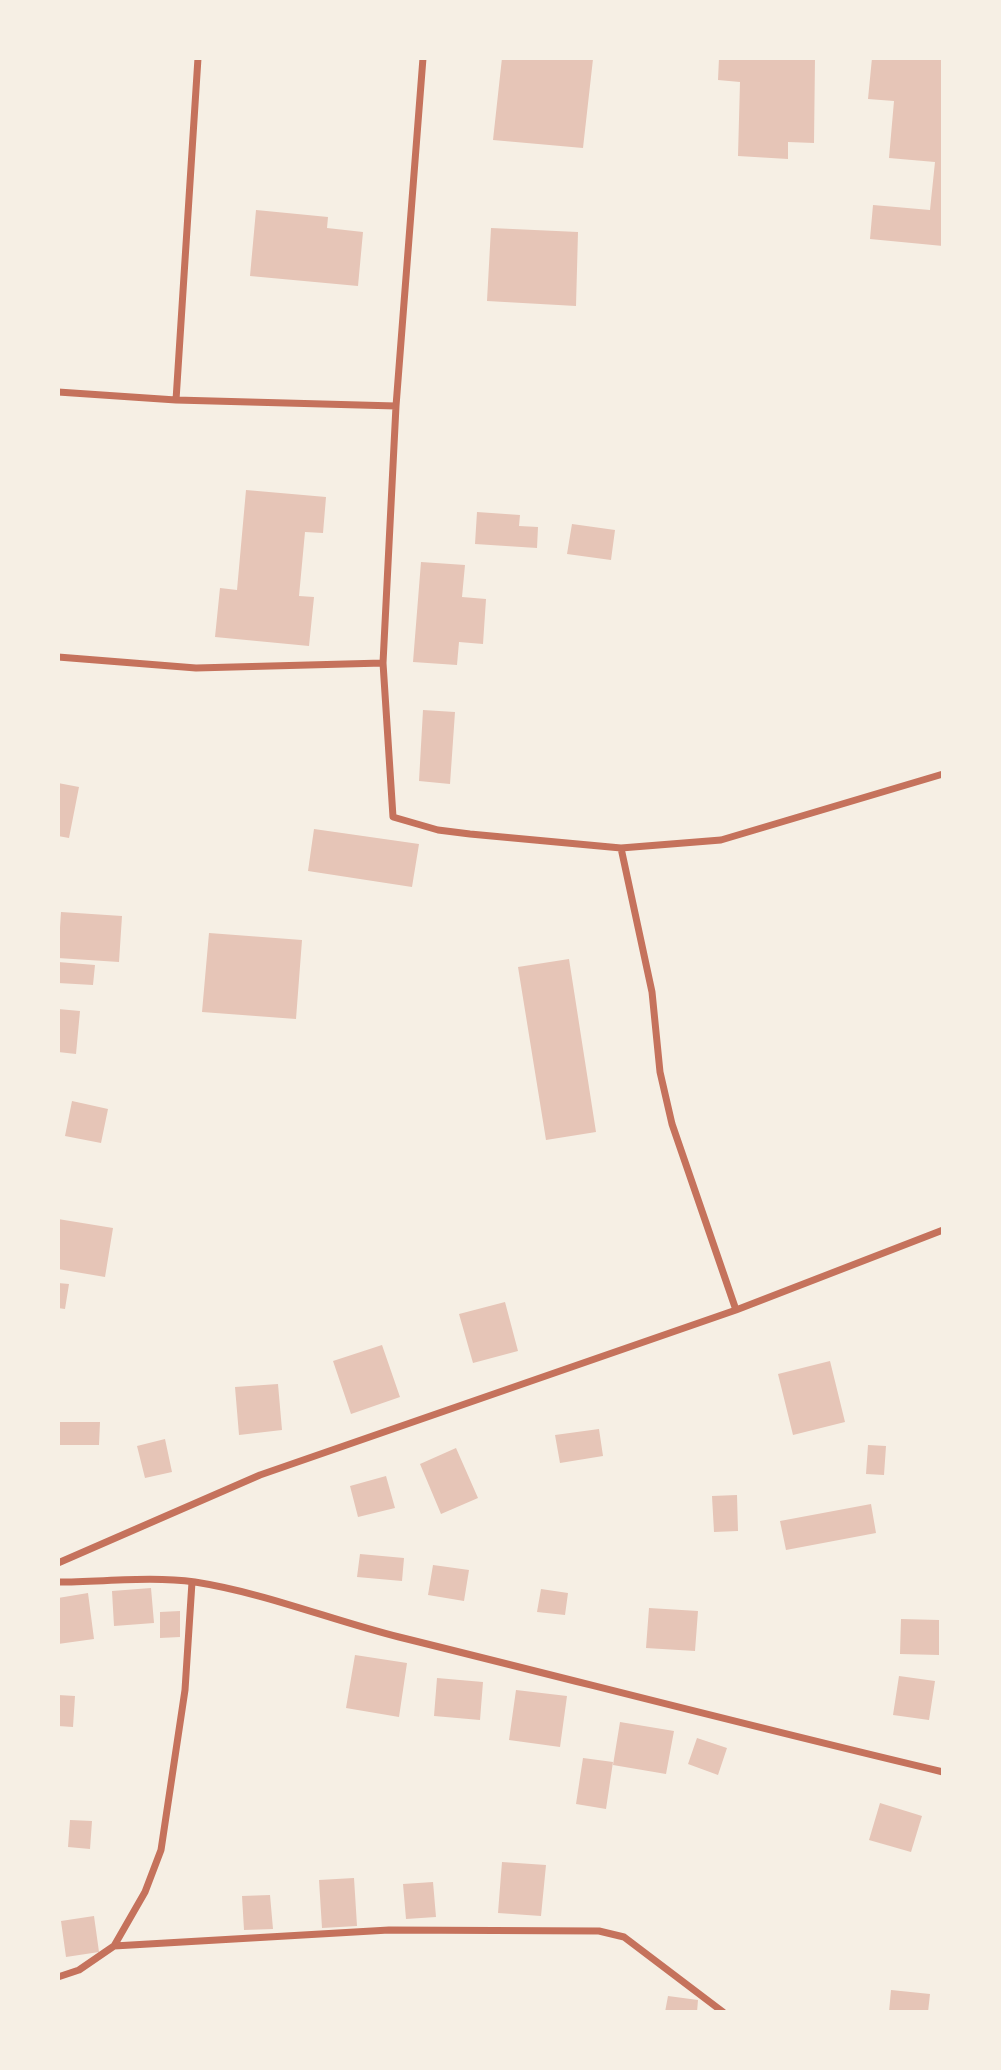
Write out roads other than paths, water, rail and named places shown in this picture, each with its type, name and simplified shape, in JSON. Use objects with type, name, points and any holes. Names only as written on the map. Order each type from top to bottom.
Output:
[{"type":"street","points":[[176,400],[198,58]]},
{"type":"street","points":[[423,58],[396,406],[383,663],[393,817],[459,833],[621,848],[721,840],[943,774]]},
{"type":"street","points":[[58,392],[176,400],[396,406]]},
{"type":"street","points":[[58,657],[195,668],[383,663]]},
{"type":"street","points":[[621,848],[652,992],[660,1072],[672,1124],[736,1310]]},
{"type":"street","points":[[58,1563],[260,1475],[736,1310],[943,1230]]},
{"type":"street","points":[[58,1582],[192,1582],[234,1590],[396,1636],[553,1674],[687,1711],[943,1772]]},
{"type":"street","points":[[58,1977],[79,1970],[114,1946],[145,1892],[161,1850],[185,1689],[192,1582]]},
{"type":"street","points":[[114,1946],[389,1930],[598,1931],[624,1937],[666,1966],[723,2012]]}]
